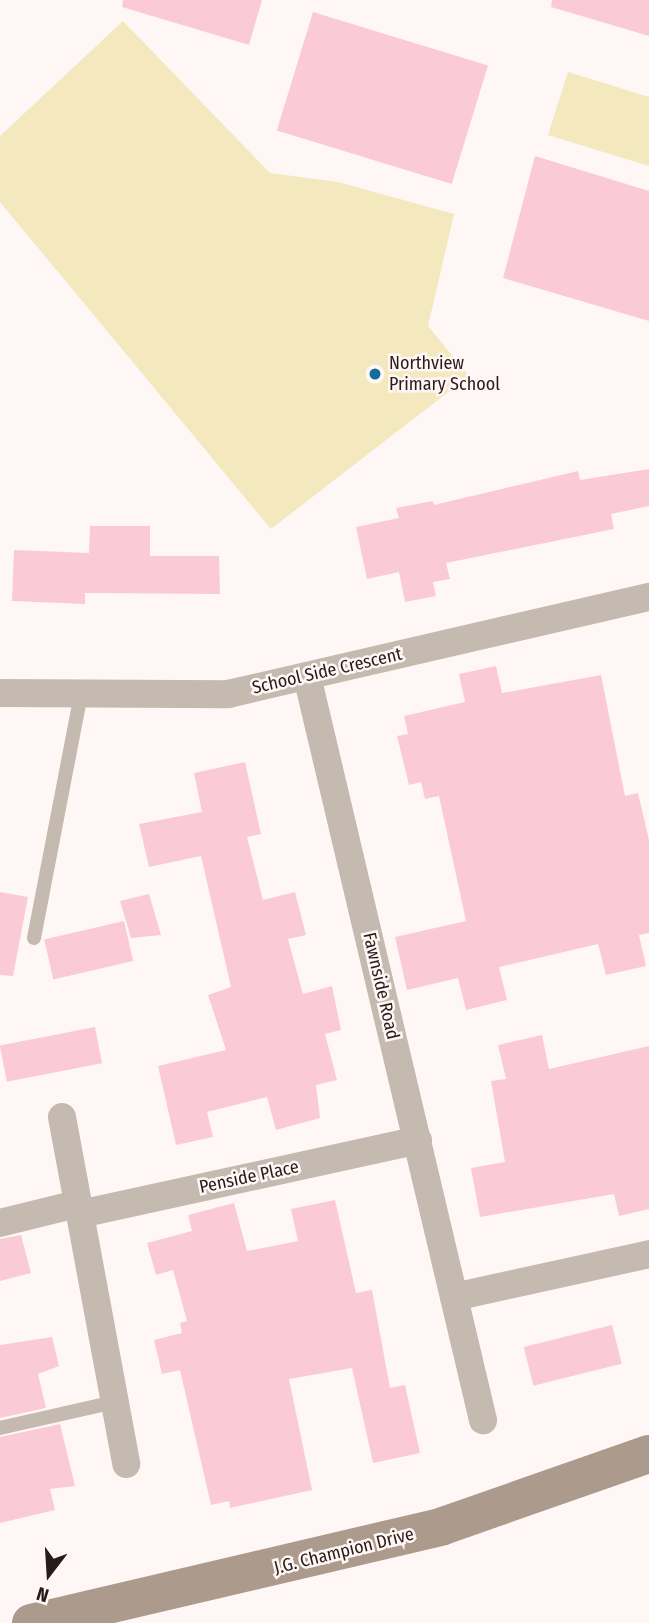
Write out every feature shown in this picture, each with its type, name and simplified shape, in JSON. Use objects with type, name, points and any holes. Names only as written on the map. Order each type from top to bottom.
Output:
[{"type":"main road","name":"J.G. Champion Drive","points":[[31,1623],[443,1526],[649,1454]]},
{"type":"street","name":"School Side Crescent","points":[[0,693],[228,694],[649,597]]},
{"type":"street","name":"Fawnside Road","points":[[307,676],[483,1420]]},
{"type":"street","points":[[62,1117],[126,1464]]},
{"type":"street","name":"Penside Place","points":[[0,1223],[418,1140]]},
{"type":"street","points":[[454,1297],[649,1254]]},
{"type":"lane","points":[[34,938],[81,695]]},
{"type":"lane","points":[[0,1428],[114,1402]]},
{"type":"shaded area","points":[[123,21],[270,173],[338,182],[454,214],[428,326],[469,376],[271,529],[0,202],[0,136]]},
{"type":"shaded area","points":[[568,72],[649,97],[649,166],[548,135]]},
{"type":"building","points":[[123,0],[262,0],[249,45],[122,7]]},
{"type":"building","points":[[552,0],[649,0],[649,36],[551,7]]},
{"type":"building","points":[[313,12],[488,66],[452,184],[277,131]]},
{"type":"building","points":[[535,156],[649,191],[649,321],[503,278]]},
{"type":"building","points":[[649,469],[649,506],[611,514],[614,529],[446,563],[450,579],[433,582],[436,596],[405,602],[399,572],[367,579],[356,527],[399,518],[396,508],[433,501],[434,505],[578,471],[580,480]]},
{"type":"building","points":[[90,526],[150,526],[150,556],[219,556],[220,594],[85,593],[85,604],[12,601],[14,550],[89,553]]},
{"type":"building","points":[[496,666],[502,693],[601,675],[625,796],[638,793],[649,840],[649,933],[639,935],[646,966],[606,975],[598,944],[499,967],[507,1000],[466,1010],[458,978],[407,990],[395,937],[466,921],[439,796],[425,799],[421,782],[409,785],[397,736],[408,734],[404,716],[465,702],[459,674]]},
{"type":"building","points":[[245,762],[261,834],[247,837],[263,900],[295,892],[306,935],[288,939],[303,994],[332,986],[341,1030],[325,1034],[337,1080],[316,1085],[320,1118],[276,1130],[267,1097],[207,1112],[213,1137],[176,1145],[158,1066],[226,1050],[208,995],[231,987],[201,856],[149,867],[139,824],[202,812],[194,773]]},
{"type":"building","points":[[0,892],[28,897],[13,976],[0,975]]},
{"type":"building","points":[[149,894],[161,935],[131,938],[120,901]]},
{"type":"building","points":[[124,921],[133,961],[53,979],[44,939]]},
{"type":"building","points":[[95,1027],[102,1063],[7,1082],[0,1045]]},
{"type":"building","points":[[542,1035],[549,1069],[649,1046],[649,1209],[619,1216],[614,1194],[480,1217],[471,1168],[505,1162],[491,1081],[506,1079],[498,1045]]},
{"type":"building","points":[[335,1200],[356,1293],[372,1290],[390,1388],[405,1385],[420,1453],[373,1463],[352,1368],[289,1379],[312,1490],[230,1508],[229,1501],[211,1505],[180,1370],[162,1374],[154,1340],[182,1333],[180,1323],[187,1321],[173,1270],[156,1275],[147,1243],[192,1231],[188,1215],[234,1203],[247,1251],[298,1241],[291,1209]]},
{"type":"building","points":[[21,1235],[31,1273],[0,1281],[0,1239]]},
{"type":"building","points":[[612,1325],[622,1364],[533,1386],[524,1347]]},
{"type":"building","points":[[52,1337],[59,1366],[38,1374],[46,1408],[0,1418],[0,1345]]},
{"type":"building","points":[[60,1424],[75,1486],[50,1489],[55,1510],[0,1523],[0,1437]]},
{"type":"place","name":"Northview Primary School","points":[[375,374]]}]
